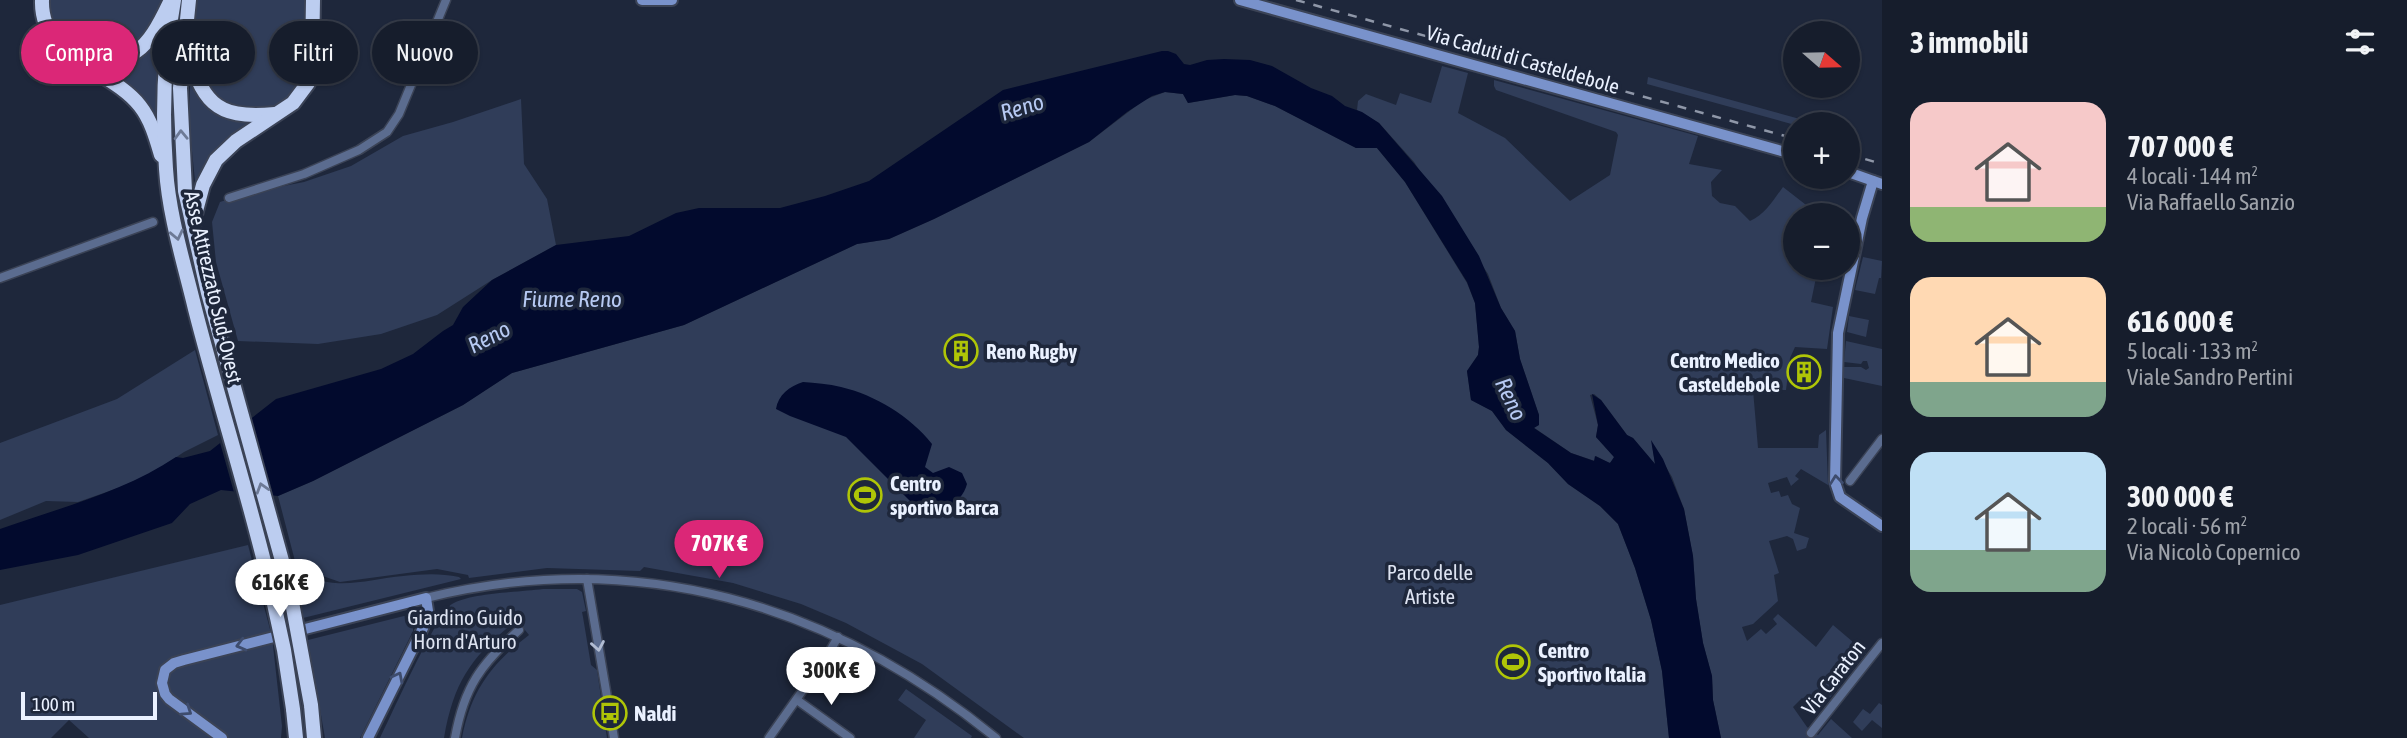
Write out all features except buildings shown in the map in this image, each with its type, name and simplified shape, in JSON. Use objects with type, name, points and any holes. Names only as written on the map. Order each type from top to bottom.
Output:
[{"type":"highway","points":[[42,0],[45,21]]},
{"type":"highway","points":[[138,50],[155,33],[173,0]]},
{"type":"highway","name":"Asse Attrezzato Sud-Ovest","points":[[173,0],[166,68],[166,168],[179,244],[271,590],[284,650],[294,738]]},
{"type":"highway","name":"Asse Attrezzato Sud-Ovest","points":[[186,21],[189,0]]},
{"type":"highway","points":[[192,227],[203,185],[212,166],[228,147],[298,98],[307,83],[312,60],[316,4]]},
{"type":"highway","points":[[115,84],[140,105],[151,124],[166,168]]},
{"type":"highway","name":"Asse Attrezzato Sud-Ovest","points":[[180,84],[180,132],[185,191],[192,227],[289,586],[311,705],[314,738]]},
{"type":"highway","points":[[198,84],[217,106],[245,116],[276,114]]},
{"type":"street","points":[[229,198],[304,174],[359,150],[387,132],[399,114],[446,0]]},
{"type":"street","points":[[642,0],[672,0]]},
{"type":"street","name":"Via Caduti di Casteldebole","points":[[1240,0],[1783,151]]},
{"type":"street","points":[[1860,176],[1878,183],[1862,218],[1838,333],[1835,482],[1840,497],[1882,526]]},
{"type":"street","points":[[0,278],[153,222]]},
{"type":"street","points":[[1850,481],[1882,439]]},
{"type":"street","points":[[222,738],[169,699],[163,688],[162,677],[169,666],[426,598],[484,585],[548,579],[653,583],[750,602],[838,637],[896,668],[985,734],[996,738]]},
{"type":"street","points":[[587,579],[614,738]]},
{"type":"street","points":[[368,738],[423,628],[428,611],[426,598]]},
{"type":"street","points":[[455,738],[472,681],[498,649],[519,630]]},
{"type":"street","points":[[769,738],[797,701],[838,637]]},
{"type":"street","name":"Via Caraton","points":[[1811,733],[1882,643]]},
{"type":"street","points":[[797,701],[849,738]]},
{"type":"green space","points":[[50,0],[165,0],[138,44],[138,21],[50,20]]},
{"type":"green space","points":[[197,0],[307,0],[307,21],[269,21],[269,84],[298,84],[290,97],[267,110],[253,111],[226,106],[214,99],[202,84],[255,84],[255,21],[193,21]]},
{"type":"green space","points":[[152,46],[152,84],[158,84],[157,119],[133,90],[124,84],[138,84],[138,58]]},
{"type":"green space","points":[[1442,66],[1468,73],[1458,113],[1505,138],[1570,201],[1610,175],[1618,135],[1616,132],[1496,90],[1494,80],[1698,136],[1689,164],[1722,170],[1711,182],[1712,196],[1720,203],[1735,206],[1750,221],[1765,211],[1783,187],[1804,203],[1783,203],[1783,280],[1816,280],[1811,302],[1833,307],[1827,349],[1795,347],[1790,358],[1786,390],[1753,390],[1758,448],[1818,448],[1819,435],[1826,430],[1828,485],[1801,469],[1795,476],[1799,479],[1791,486],[1787,477],[1768,483],[1771,493],[1779,491],[1781,497],[1788,495],[1792,504],[1800,508],[1794,533],[1809,538],[1806,548],[1797,551],[1793,539],[1787,536],[1769,541],[1779,573],[1774,575],[1778,601],[1753,624],[1742,627],[1747,641],[1761,629],[1766,634],[1777,624],[1773,619],[1778,614],[1816,647],[1833,625],[1866,653],[1819,711],[1802,698],[1793,707],[1807,727],[1818,735],[1831,719],[1852,738],[1721,738],[1713,700],[1712,676],[1696,599],[1693,556],[1684,509],[1672,477],[1652,444],[1655,464],[1594,394],[1590,395],[1598,425],[1596,437],[1615,460],[1609,463],[1596,456],[1595,461],[1571,453],[1533,427],[1539,415],[1520,359],[1515,331],[1501,308],[1488,274],[1414,162],[1379,123],[1357,110],[1358,101],[1366,94],[1396,105],[1400,93],[1431,103]]},
{"type":"green space","points":[[1648,77],[1783,114],[1783,122],[1647,84]]},
{"type":"green space","points":[[190,84],[216,112],[254,123],[196,191],[190,131]]},
{"type":"green space","name":"Parco delle Artiste","points":[[1165,92],[1183,94],[1188,103],[1235,95],[1247,96],[1275,106],[1356,148],[1377,148],[1405,182],[1467,283],[1475,303],[1479,347],[1478,355],[1467,371],[1471,400],[1492,411],[1506,430],[1548,463],[1568,484],[1600,506],[1618,524],[1651,620],[1662,671],[1669,738],[1024,738],[922,664],[846,623],[801,604],[733,583],[644,567],[640,571],[547,568],[469,578],[468,575],[437,569],[340,582],[314,573],[295,561],[278,496],[463,405],[512,373],[684,325],[857,244],[889,239],[934,219],[1089,142],[1144,100]]},
{"type":"green space","points":[[521,99],[524,164],[547,199],[556,245],[492,280],[437,315],[381,334],[318,344],[238,341],[216,262],[212,222],[220,202],[247,193],[304,182],[351,166],[403,136]]},
{"type":"green space","points":[[1863,257],[1882,261],[1881,278],[1875,294],[1855,290],[1857,280],[1860,280]]},
{"type":"green space","points":[[1849,316],[1869,320],[1866,337],[1847,332]]},
{"type":"green space","points":[[1846,341],[1882,349],[1882,386],[1844,378],[1844,367],[1861,367],[1866,370],[1869,368],[1867,361],[1861,364],[1844,362]]},
{"type":"green space","points":[[195,350],[218,435],[184,452],[154,472],[121,487],[78,502],[46,501],[0,520],[0,443],[117,399]]},
{"type":"green space","points":[[248,545],[272,637],[281,738],[89,738],[69,720],[51,738],[0,738],[0,605]]},
{"type":"green space","points":[[294,562],[305,573],[331,583],[424,574],[461,579],[303,618],[290,563]]},
{"type":"green space","name":"Giardino Guido Horn d'Arturo","points":[[543,589],[577,589],[582,592],[586,611],[582,612],[591,665],[597,670],[607,738],[462,738],[477,692],[493,668],[529,635],[517,620],[488,645],[467,671],[453,700],[444,738],[380,738],[436,626],[452,604],[483,595]]},
{"type":"green space","points":[[404,616],[413,618],[413,631],[360,738],[325,738],[308,640]]},
{"type":"green space","points":[[906,689],[972,736],[971,738],[914,738],[926,720],[898,700]]},
{"type":"green space","points":[[1879,703],[1882,705],[1882,728],[1872,720],[1862,731],[1853,722],[1863,709],[1870,714]]},
{"type":"water","name":"Fiume Reno","points":[[1162,51],[1176,54],[1184,64],[1190,65],[1224,59],[1250,60],[1272,66],[1379,123],[1442,196],[1479,256],[1501,308],[1515,331],[1520,359],[1539,415],[1539,425],[1534,428],[1571,453],[1594,461],[1595,456],[1610,463],[1614,457],[1596,437],[1598,425],[1592,394],[1601,400],[1627,435],[1633,438],[1655,464],[1651,440],[1663,459],[1684,509],[1693,556],[1703,643],[1712,676],[1713,700],[1721,738],[1669,738],[1662,671],[1651,620],[1618,524],[1600,506],[1568,484],[1548,463],[1506,430],[1492,411],[1471,400],[1467,371],[1478,355],[1479,347],[1475,303],[1467,282],[1405,182],[1377,148],[1356,148],[1275,106],[1247,96],[1235,95],[1188,103],[1183,94],[1165,92],[1152,96],[1089,142],[934,219],[889,239],[857,244],[684,325],[512,373],[463,405],[278,496],[221,490],[190,504],[172,523],[78,555],[0,570],[0,529],[113,490],[176,457],[183,458],[210,451],[276,399],[381,369],[413,354],[453,325],[463,307],[492,280],[556,245],[629,236],[676,213],[699,208],[780,208],[825,196],[869,181],[1003,90]]},
{"type":"water","points":[[803,382],[832,385],[866,395],[903,416],[932,444],[925,467],[933,473],[949,467],[962,473],[967,484],[961,497],[943,512],[929,515],[922,513],[846,437],[776,409],[785,392]]},
{"type":"pier","points":[[250,415],[271,499],[235,496],[219,439]]},
{"type":"railway","points":[[1296,0],[1783,135]]},
{"type":"railway","points":[[1860,158],[1882,164]]},
{"type":"place","name":"Reno Rugby","points":[[961,351]]},
{"type":"place","name":"Centro Medico Casteldebole","points":[[1804,372]]},
{"type":"place","name":"Centro sportivo Barca","points":[[865,495]]},
{"type":"place","name":"Centro Sportivo Italia","points":[[1513,662]]},
{"type":"place","name":"Naldi","points":[[610,713]]},
{"type":"water label","name":"Reno","points":[[1022,107]]},
{"type":"water label","name":"Reno","points":[[489,337]]},
{"type":"water label","name":"Reno","points":[[1511,399]]}]
